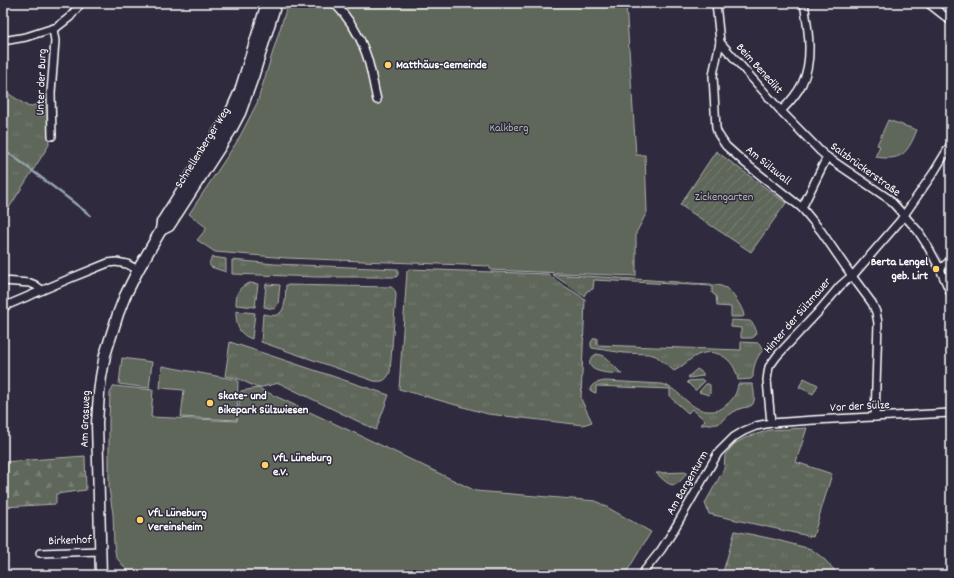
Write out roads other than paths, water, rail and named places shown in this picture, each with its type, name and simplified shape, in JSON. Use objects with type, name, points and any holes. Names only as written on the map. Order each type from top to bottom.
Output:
[{"type":"main road","name":"Schnellenberger Weg","points":[[138,270],[161,230],[162,222],[232,109],[245,76],[267,3]]},
{"type":"main road","name":"Schnellenberger Weg","points":[[161,230],[169,226],[231,130],[240,113],[276,3]]},
{"type":"main road","name":"Am Grasweg","points":[[101,575],[97,423],[99,394],[105,355],[111,334],[125,296],[138,270]]},
{"type":"street","name":"Unter der Burg","points":[[3,41],[26,37],[53,29],[70,17],[81,3]]},
{"type":"street","points":[[334,3],[352,27],[366,52],[377,100]]},
{"type":"street","name":"Beim Benedikt","points":[[716,3],[720,42],[714,76],[716,128],[721,140]]},
{"type":"street","points":[[782,111],[802,85],[808,69],[808,26],[804,3]]},
{"type":"street","points":[[928,3],[951,21]]},
{"type":"street","name":"Unter der Burg","points":[[52,136],[51,93],[55,41],[53,29]]},
{"type":"street","name":"Beim Benedikt","points":[[720,42],[782,111]]},
{"type":"street","name":"Salzbrückerstraße","points":[[782,111],[827,157],[889,199],[918,231],[940,269],[951,294]]},
{"type":"street","name":"Am Sülzwall","points":[[721,140],[745,163],[802,208]]},
{"type":"street","name":"Hinter der Sülzmauer","points":[[771,423],[767,380],[769,367],[777,356],[840,286],[852,276],[904,216],[951,144]]},
{"type":"street","points":[[827,157],[802,208],[821,230],[872,303],[876,312],[878,323],[875,417]]},
{"type":"street","points":[[940,269],[951,260]]},
{"type":"street","points":[[3,307],[108,263],[116,262],[126,264],[138,270]]},
{"type":"street","points":[[3,281],[35,284],[42,290]]},
{"type":"street","name":"Vor der Sülze","points":[[771,423],[951,413]]},
{"type":"street","name":"Am Bargenturm","points":[[641,575],[661,550],[672,533],[718,453],[734,437],[744,431],[756,426],[771,423]]},
{"type":"street","name":"Birkenhof","points":[[40,553],[100,551]]},
{"type":"waterway","points":[[3,151],[13,156],[90,215]]},
{"type":"place","name":"Matthäus-Gemeinde","points":[[388,65]]},
{"type":"place","name":"Berta Lengel geb. Lirt","points":[[936,269]]},
{"type":"place","name":"Skate- und Bikepark Sülzwiesen","points":[[210,403]]},
{"type":"place","name":"VfL Lüneburg e.V.","points":[[265,465]]},
{"type":"place","name":"VfL Lüneburg Vereinsheim","points":[[140,520]]},
{"type":"park label","name":"Kalkberg","points":[[509,128]]},
{"type":"park label","name":"Zickengarten","points":[[724,197]]}]
